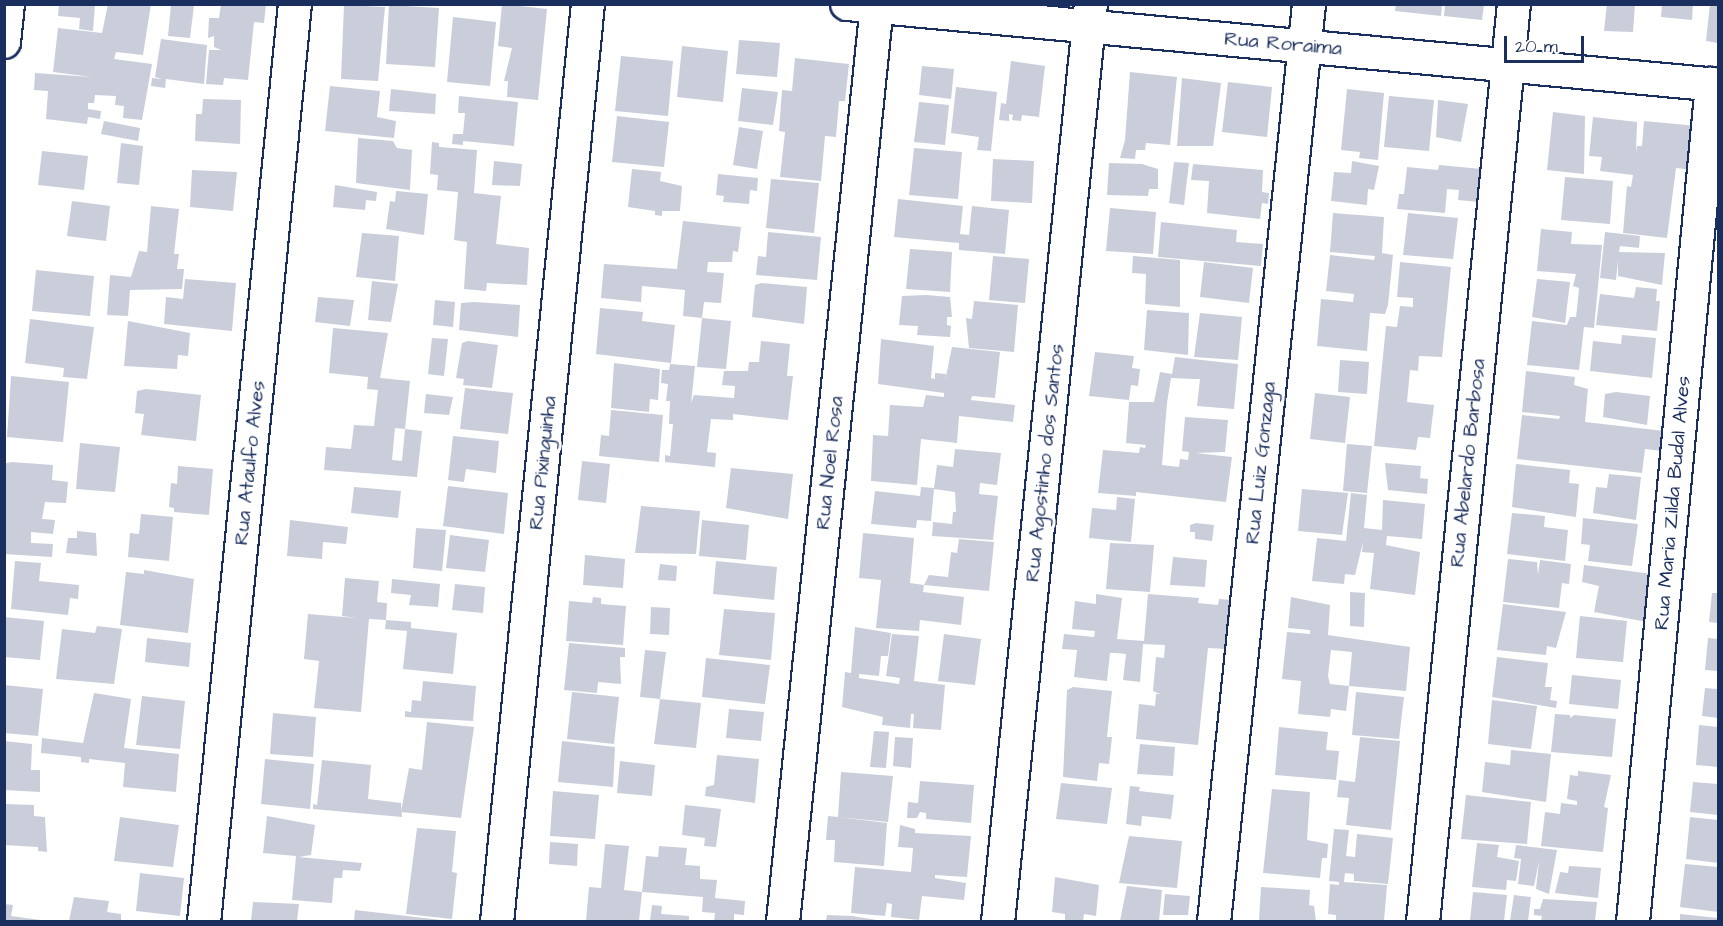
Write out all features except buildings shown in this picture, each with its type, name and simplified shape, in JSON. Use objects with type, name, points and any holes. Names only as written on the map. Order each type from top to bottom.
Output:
[{"type":"street","points":[[4,42],[8,4]]},
{"type":"street","name":"Rua Ataulfo Alves","points":[[204,921],[296,4]]},
{"type":"street","name":"Rua Pixinguinha","points":[[497,921],[588,4]]},
{"type":"street","name":"Rua Luiz Gonzaga","points":[[1214,921],[1309,4]]},
{"type":"street","name":"Rua Abelardo Barbosa","points":[[1423,921],[1514,4]]},
{"type":"street","name":"Rua Roraima","points":[[867,5],[1090,16],[1304,46],[1715,84]]},
{"type":"street","name":"Rua Noel Rosa","points":[[783,921],[867,5]]},
{"type":"street","name":"Rua Agostinho dos Santos","points":[[998,921],[1090,16]]},
{"type":"street","name":"Rua Maria Zilda Budal Alves","points":[[1633,921],[1715,84]]}]
